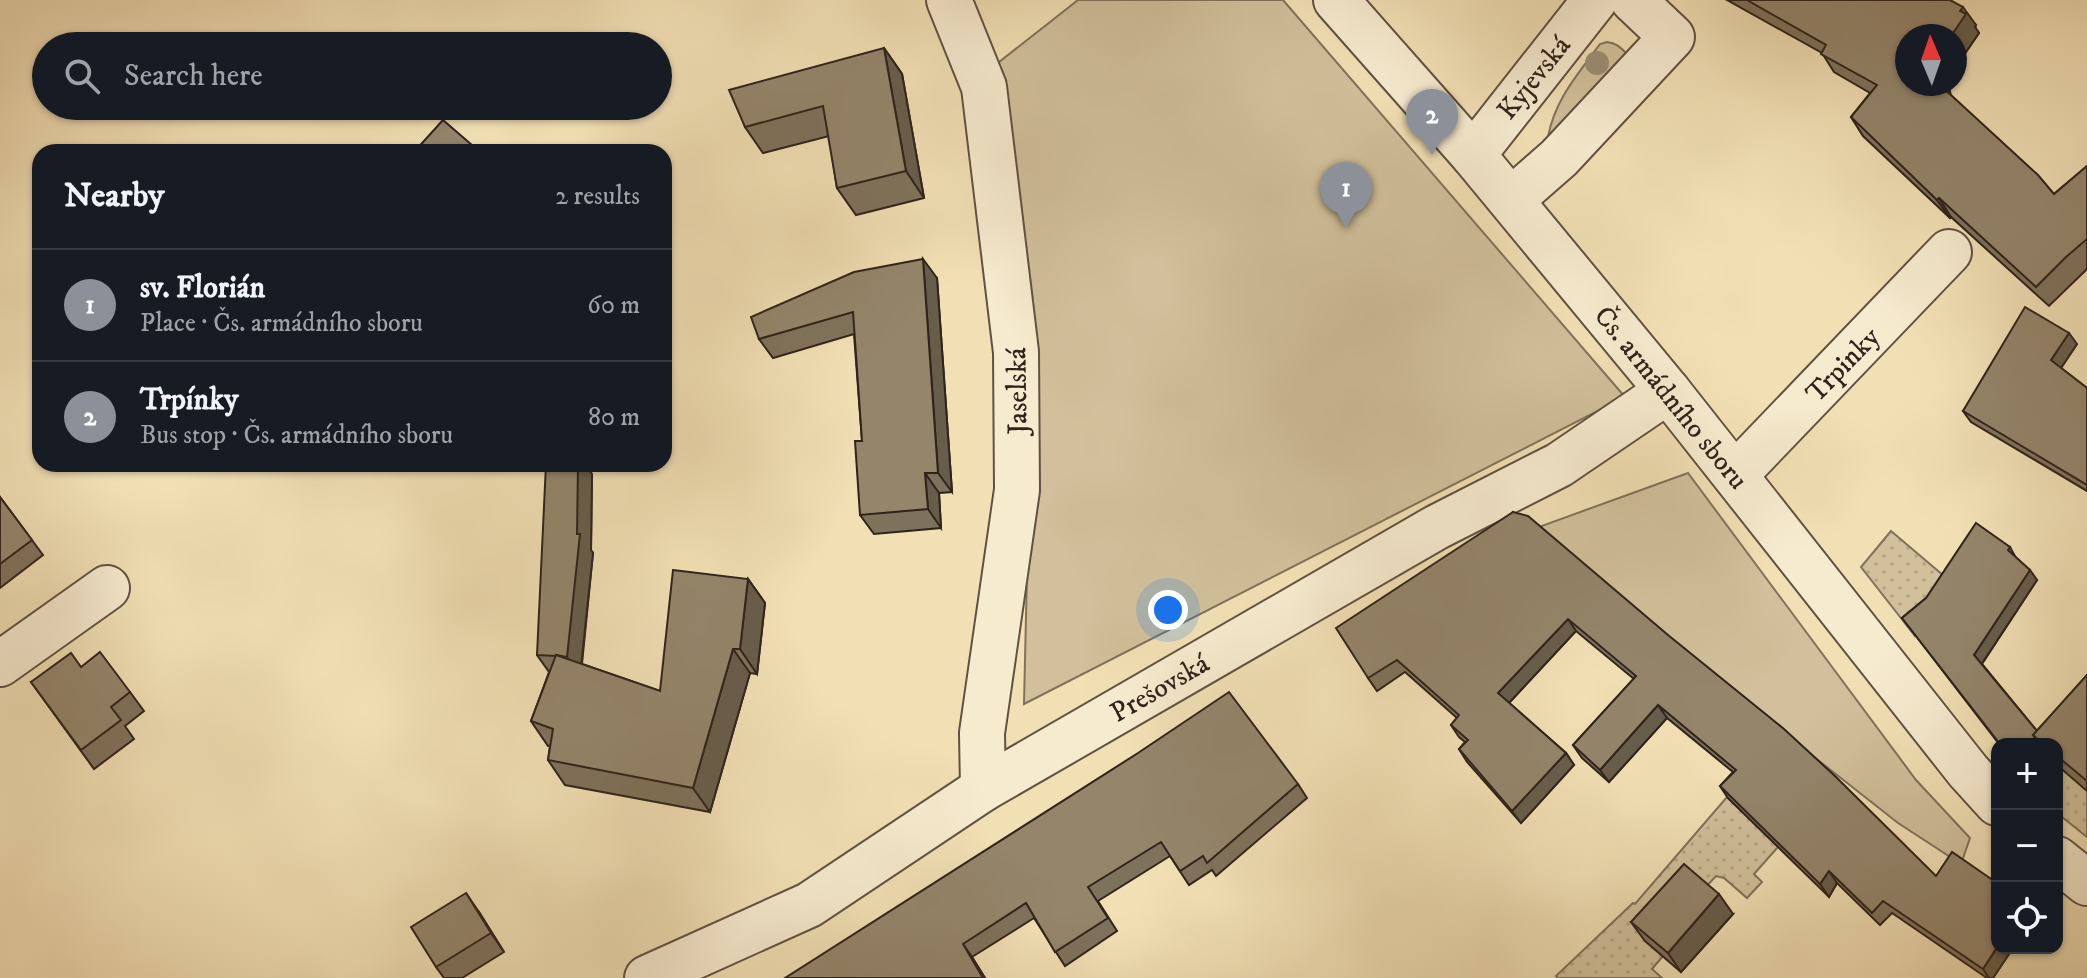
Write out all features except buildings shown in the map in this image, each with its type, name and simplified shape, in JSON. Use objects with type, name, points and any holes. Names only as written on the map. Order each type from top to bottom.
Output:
[{"type":"street","name":"Jaselská","points":[[949,0],[984,87],[1016,352],[1017,490],[982,733],[983,789]]},
{"type":"street","name":"Čs. armádního sboru","points":[[1336,0],[1511,200],[1668,391],[1991,796]]},
{"type":"street","name":"Kyjevská","points":[[1473,155],[1595,0]]},
{"type":"street","points":[[1511,200],[1559,158],[1672,37],[1633,0]]},
{"type":"street","name":"Trpinky","points":[[1735,475],[1949,252]]},
{"type":"street","name":"Prešovská","points":[[647,978],[809,905],[983,789],[1437,527],[1559,465],[1668,391]]},
{"type":"street","points":[[0,664],[107,588]]},
{"type":"street","points":[[2063,864],[2087,883]]},
{"type":"shaded area","points":[[1078,0],[1283,0],[1625,397],[1024,704],[1032,353],[994,66]]},
{"type":"shaded area","points":[[1607,42],[1626,53],[1625,60],[1572,124],[1548,137],[1551,123],[1568,88],[1600,44]]},
{"type":"shaded area","points":[[1688,473],[1916,780],[1970,838],[1961,864],[1898,823],[1781,731],[1536,528]]},
{"type":"shaded area","points":[[1891,531],[1951,582],[1915,636],[1861,567]]},
{"type":"shaded area","points":[[2063,766],[2087,787],[2087,837],[2063,818]]},
{"type":"shaded area","points":[[1727,797],[1778,847],[1754,874],[1762,882],[1747,898],[1724,878],[1716,876],[1645,940],[1663,956],[1652,969],[1662,978],[1558,978],[1556,976],[1635,904]]},
{"type":"place","name":"Trpínky","points":[[1432,155]]},
{"type":"place","name":"sv. Florián","points":[[1346,228]]}]
